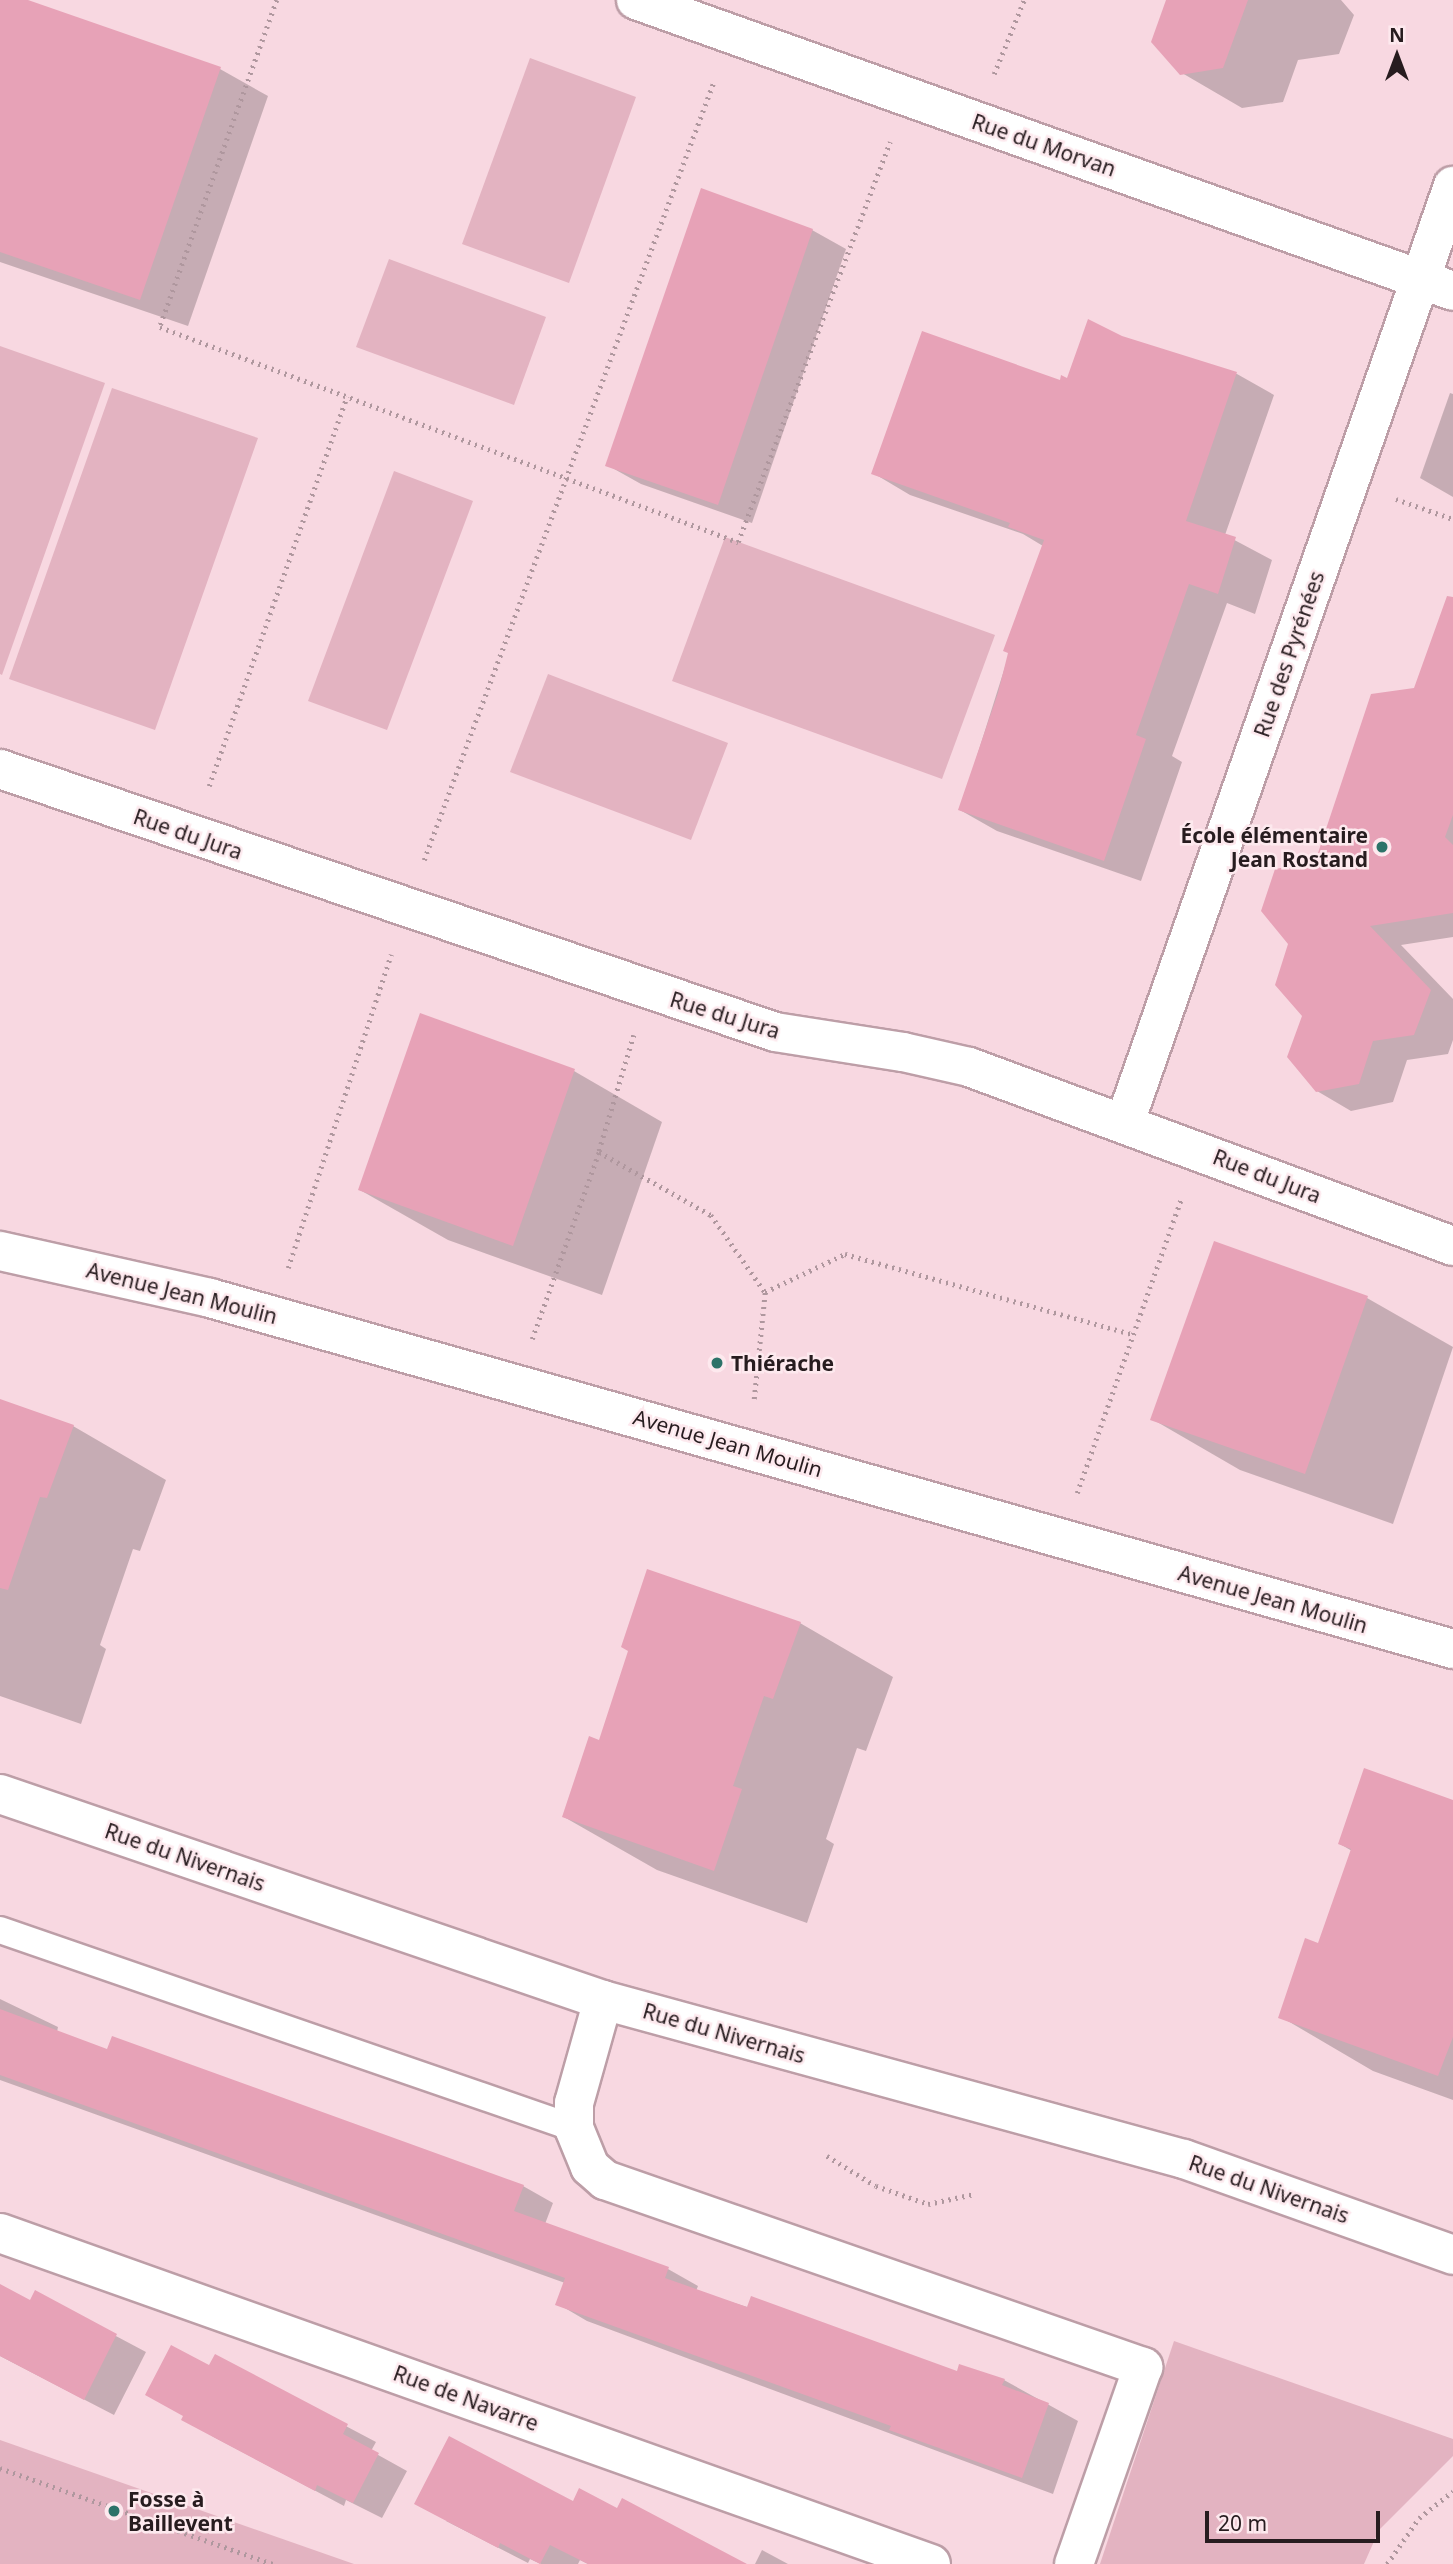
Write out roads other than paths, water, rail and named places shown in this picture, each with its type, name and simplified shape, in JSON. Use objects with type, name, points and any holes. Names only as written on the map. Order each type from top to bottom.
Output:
[{"type":"street","name":"Rue du Morvan","points":[[636,0],[1437,285]]},
{"type":"street","name":"Rue des Pyrénées","points":[[1125,1122],[1349,483],[1437,285],[1453,186]]},
{"type":"street","name":"Rue du Jura","points":[[0,769],[775,1032],[903,1052],[969,1067],[1125,1122],[1453,1246]]},
{"type":"street","name":"Avenue Jean Moulin","points":[[0,1251],[273,1315],[1453,1649]]},
{"type":"street","name":"Rue du Nivernais","points":[[0,1794],[603,2000],[1184,2160],[1453,2255]]},
{"type":"street","points":[[603,2000],[574,2103],[574,2128],[590,2167],[605,2180],[1143,2367],[1074,2564]]},
{"type":"street","name":"Rue de Navarre","points":[[0,2233],[932,2564]]},
{"type":"lane","points":[[0,1930],[574,2128]]},
{"type":"place","name":"École élémentaire Jean Rostand","points":[[1382,847]]},
{"type":"place","name":"Thiérache","points":[[717,1363]]},
{"type":"place","name":"Fosse à Baillevent","points":[[114,2511]]}]
